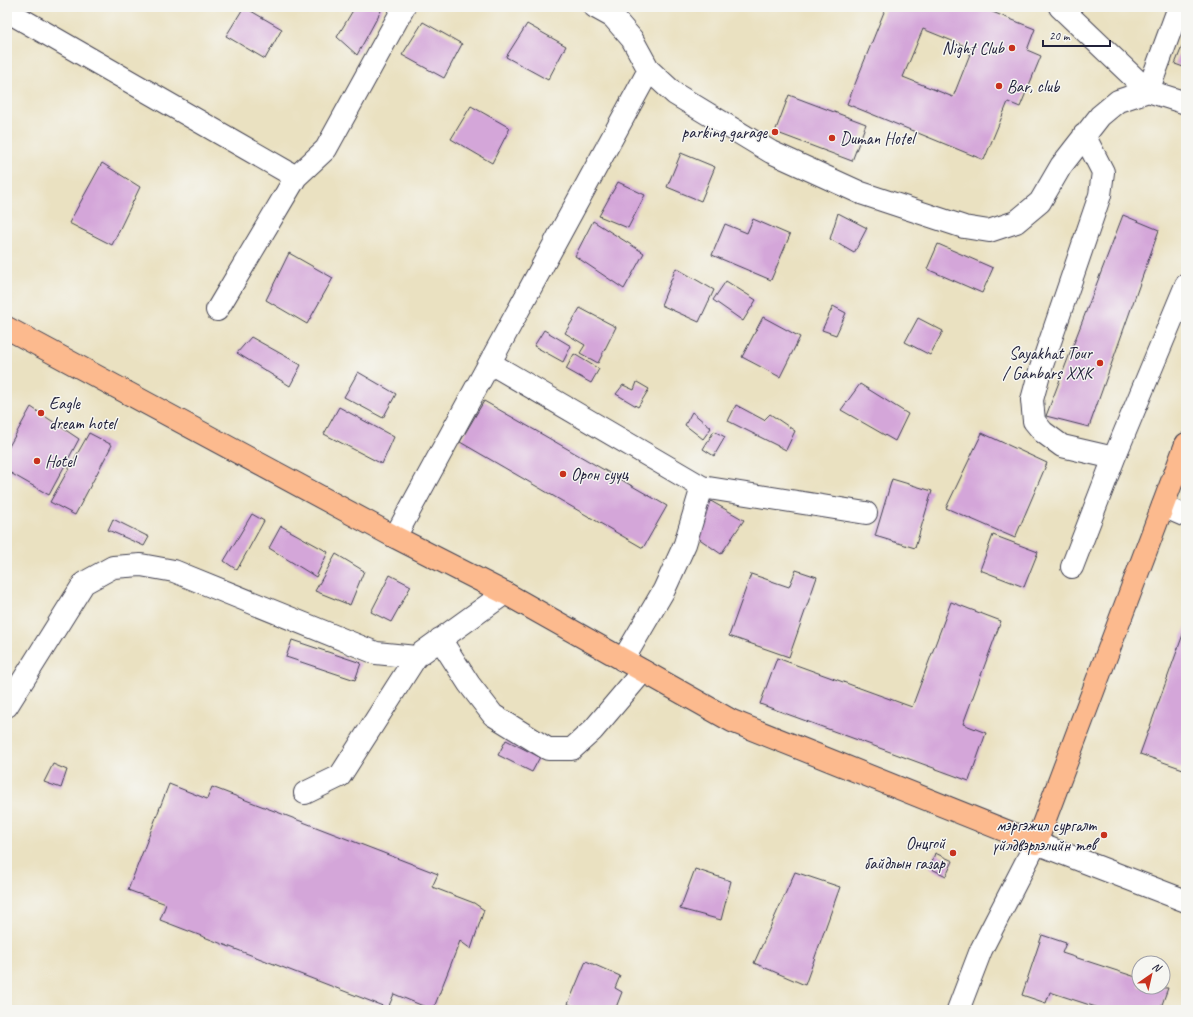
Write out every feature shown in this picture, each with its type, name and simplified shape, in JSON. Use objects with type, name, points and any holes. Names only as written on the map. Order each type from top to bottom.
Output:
[{"type":"main road","points":[[7,328],[396,537],[505,593],[732,721],[1036,843],[1186,444]]},
{"type":"street","points":[[217,310],[296,178],[326,149],[404,7]]},
{"type":"street","points":[[595,7],[614,17],[632,39],[649,70],[675,94],[771,152],[861,193],[964,226],[989,231],[1016,222],[1040,202],[1061,166],[1100,116],[1118,101],[1148,91]]},
{"type":"street","points":[[1060,7],[1148,91],[1186,103]]},
{"type":"street","points":[[1148,91],[1179,7]]},
{"type":"street","points":[[7,11],[296,178]]},
{"type":"street","points":[[396,537],[649,70]]},
{"type":"street","points":[[1084,135],[1103,172],[1100,195],[1039,374],[1032,400],[1034,421],[1043,432],[1062,446],[1114,458]]},
{"type":"street","points":[[1072,567],[1114,458],[1186,285]]},
{"type":"street","points":[[490,363],[702,487],[866,513]]},
{"type":"street","points":[[623,660],[664,590],[685,544],[702,487]]},
{"type":"street","points":[[1163,506],[1186,516]]},
{"type":"street","points":[[7,706],[84,583],[113,567],[141,565],[174,572],[376,653],[416,657]]},
{"type":"street","points":[[305,793],[340,776],[416,657],[505,593]]},
{"type":"street","points":[[440,640],[469,684],[493,715],[548,748],[572,749],[593,730],[643,671]]},
{"type":"street","points":[[958,1010],[981,950],[1036,843],[1186,901]]},
{"type":"building","points":[[244,7],[282,29],[265,59],[226,36]]},
{"type":"building","points":[[355,7],[383,7],[357,55],[337,37]]},
{"type":"building","points":[[886,7],[980,7],[1035,29],[1027,50],[1041,56],[1020,107],[1008,102],[984,160],[847,104]],"holes":[[[923,29],[972,49],[953,97],[903,77]]]},
{"type":"building","points":[[423,22],[462,44],[444,78],[402,55]]},
{"type":"building","points":[[527,24],[566,46],[548,80],[506,57]]},
{"type":"building","points":[[1186,37],[1186,68],[1175,64]]},
{"type":"building","points":[[789,95],[866,124],[852,161],[775,132]]},
{"type":"building","points":[[471,106],[510,128],[492,163],[451,139]]},
{"type":"building","points":[[681,153],[715,167],[701,201],[667,187]]},
{"type":"building","points":[[102,163],[140,187],[112,245],[69,223]]},
{"type":"building","points":[[618,182],[645,195],[628,228],[599,216]]},
{"type":"building","points":[[838,213],[867,228],[854,253],[830,239]]},
{"type":"building","points":[[1123,215],[1159,230],[1089,427],[1046,416]]},
{"type":"building","points":[[753,219],[790,235],[771,280],[712,255],[725,224],[747,233]]},
{"type":"building","points":[[593,221],[644,253],[624,289],[575,256]]},
{"type":"building","points":[[938,244],[993,268],[982,293],[927,269]]},
{"type":"building","points":[[289,253],[333,278],[307,324],[266,300]]},
{"type":"building","points":[[676,268],[714,290],[699,322],[661,305]]},
{"type":"building","points":[[726,281],[756,300],[743,321],[713,300]]},
{"type":"building","points":[[833,306],[846,313],[836,335],[822,330]]},
{"type":"building","points":[[580,308],[616,327],[598,363],[580,353],[585,345],[565,333]]},
{"type":"building","points":[[763,317],[800,337],[780,377],[742,357]]},
{"type":"building","points":[[918,318],[943,331],[930,355],[905,342]]},
{"type":"building","points":[[544,330],[571,346],[563,362],[534,346]]},
{"type":"building","points":[[251,337],[301,365],[290,386],[237,353]]},
{"type":"building","points":[[574,354],[599,369],[591,383],[566,369]]},
{"type":"building","points":[[358,372],[396,394],[383,418],[344,397]]},
{"type":"building","points":[[637,382],[649,389],[638,407],[616,394],[623,385],[634,390]]},
{"type":"building","points":[[860,384],[908,414],[895,441],[841,410]]},
{"type":"building","name":"Орон сууц","points":[[484,401],[667,506],[643,548],[460,442]]},
{"type":"building","points":[[736,405],[764,420],[770,414],[795,431],[786,450],[728,421]]},
{"type":"building","name":"Hotel","points":[[31,407],[79,439],[49,495],[7,471],[7,450]]},
{"type":"building","points":[[339,407],[394,437],[382,464],[324,434]]},
{"type":"building","points":[[692,412],[711,428],[703,439],[685,425]]},
{"type":"building","points":[[714,431],[725,437],[714,456],[703,449]]},
{"type":"building","points":[[89,433],[112,445],[75,515],[50,502]]},
{"type":"building","points":[[982,433],[1047,463],[1015,538],[946,508]]},
{"type":"building","points":[[892,479],[932,491],[915,548],[875,536]]},
{"type":"building","points":[[709,500],[744,520],[721,554],[691,533]]},
{"type":"building","points":[[252,514],[264,521],[237,570],[224,561]]},
{"type":"building","points":[[113,519],[149,537],[144,546],[108,530]]},
{"type":"building","points":[[281,526],[328,552],[316,577],[269,548]]},
{"type":"building","points":[[993,535],[1038,552],[1024,587],[980,570]]},
{"type":"building","points":[[336,554],[364,571],[350,605],[315,591]]},
{"type":"building","points":[[796,570],[817,577],[789,657],[729,636],[751,574],[789,587]]},
{"type":"building","points":[[390,575],[411,586],[391,622],[371,612]]},
{"type":"building","points":[[951,602],[1001,621],[963,724],[986,733],[969,781],[760,704],[777,658],[912,707]]},
{"type":"building","points":[[1186,626],[1186,770],[1140,754]]},
{"type":"building","points":[[292,640],[361,663],[355,680],[286,657]]},
{"type":"building","points":[[506,740],[540,757],[532,772],[498,755]]},
{"type":"building","points":[[53,764],[67,770],[61,788],[44,782]]},
{"type":"building","points":[[169,784],[207,799],[212,787],[438,874],[432,887],[474,903],[484,910],[471,949],[460,941],[433,1010],[394,994],[388,1008],[160,920],[166,904],[128,890]]},
{"type":"building","name":"Онцгой байдлын газар","points":[[935,853],[953,861],[946,876],[930,868]]},
{"type":"building","points":[[695,869],[731,881],[721,920],[680,909]]},
{"type":"building","points":[[795,872],[840,887],[805,985],[754,963]]},
{"type":"building","points":[[1042,935],[1066,943],[1062,953],[1131,975],[1131,995],[1165,995],[1160,1010],[1105,1010],[1050,992],[1046,1003],[1022,995]]},
{"type":"building","points":[[586,961],[620,976],[615,988],[622,992],[615,1010],[606,1007],[605,1010],[583,1010],[568,1004]]},
{"type":"place","name":"Night Club","points":[[1012,48]]},
{"type":"place","name":"Bar, club","points":[[999,86]]},
{"type":"place","name":"parking garage","points":[[775,132]]},
{"type":"place","name":"Duman Hotel","points":[[832,138]]},
{"type":"place","name":"Sayakhat Tour / Ganbars XXK","points":[[1100,363]]},
{"type":"place","name":"Eagle dream hotel","points":[[41,413]]},
{"type":"place","name":"Hotel","points":[[37,461]]},
{"type":"place","name":"Орон сууц","points":[[563,474]]},
{"type":"place","name":"мэргэжил сургалт үйлдвэрлэлийн төв","points":[[1104,835]]},
{"type":"place","name":"Онцгой байдлын газар","points":[[953,853]]}]
